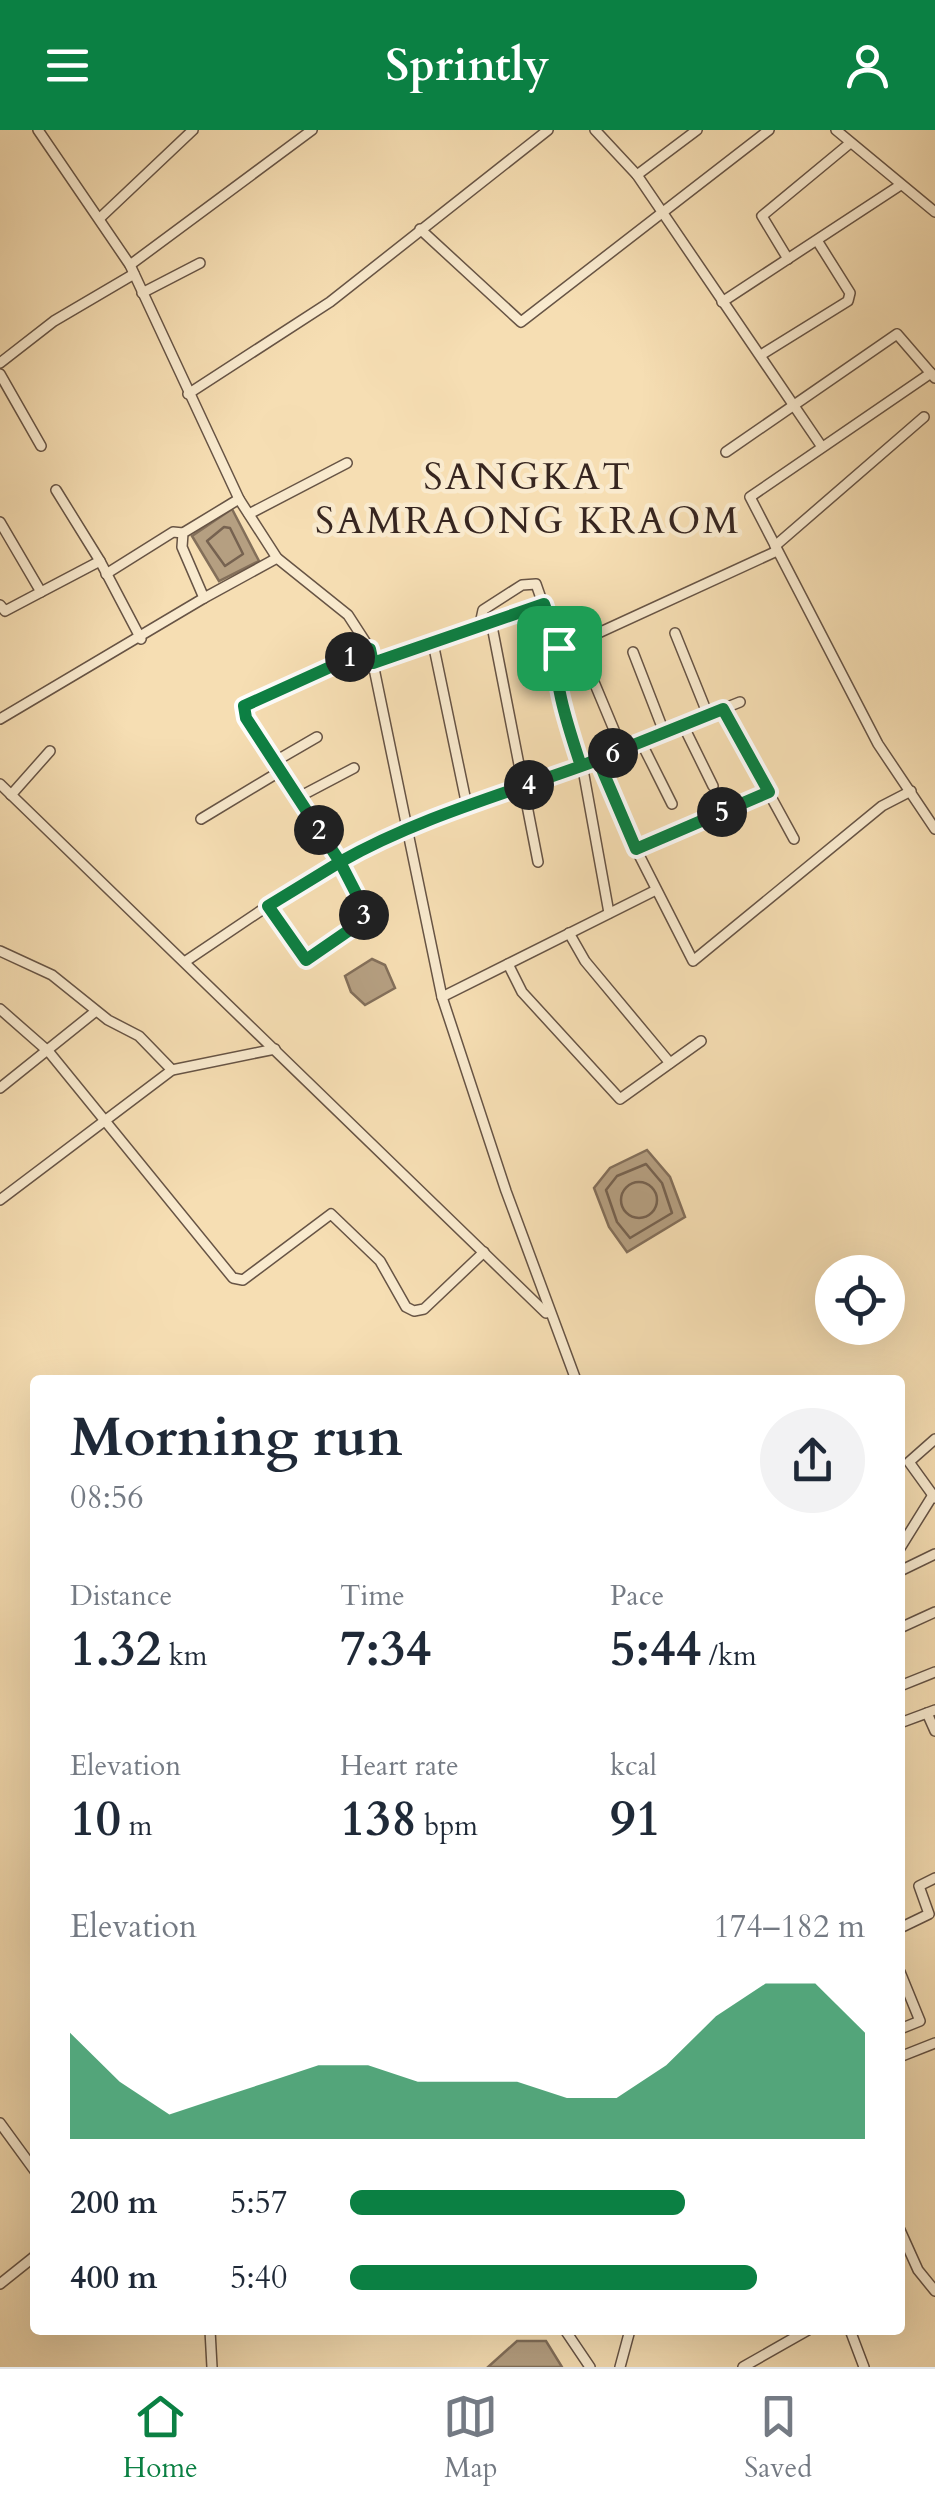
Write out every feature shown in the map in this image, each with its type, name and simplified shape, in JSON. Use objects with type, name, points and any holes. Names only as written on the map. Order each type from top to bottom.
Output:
[{"type":"street","points":[[101,217],[193,130]]},
{"type":"street","points":[[1,360],[132,269],[312,130]]},
{"type":"street","points":[[188,394],[330,302],[548,130]]},
{"type":"street","points":[[595,130],[637,175],[822,446]]},
{"type":"street","points":[[637,175],[697,130]]},
{"type":"street","points":[[420,230],[521,322],[769,130]]},
{"type":"street","points":[[836,130],[935,212]]},
{"type":"street","points":[[40,131],[101,217],[132,269],[239,500],[277,558],[348,614],[370,649],[442,997],[574,1375]]},
{"type":"street","points":[[788,259],[762,216],[849,144]]},
{"type":"street","points":[[722,302],[900,186]]},
{"type":"street","points":[[761,354],[848,301],[850,294],[818,242]]},
{"type":"street","points":[[142,293],[200,263]]},
{"type":"street","points":[[726,452],[896,334],[933,376],[750,497],[878,744],[935,829]]},
{"type":"street","points":[[0,374],[42,446]]},
{"type":"street","points":[[608,914],[581,766],[560,690],[555,656],[559,648],[776,548],[924,417]]},
{"type":"street","points":[[249,514],[347,463]]},
{"type":"street","points":[[56,490],[141,639]]},
{"type":"street","points":[[106,574],[172,532],[183,533],[239,500]]},
{"type":"street","points":[[0,522],[41,592]]},
{"type":"street","points":[[183,533],[182,547],[204,598]]},
{"type":"street","points":[[0,720],[277,558]]},
{"type":"street","points":[[0,605],[4,610],[13,609],[100,562]]},
{"type":"street","points":[[538,862],[483,610],[522,585],[536,584],[559,648]]},
{"type":"street","points":[[373,663],[544,604]]},
{"type":"street","points":[[675,633],[708,715]]},
{"type":"street","points":[[433,643],[468,806]]},
{"type":"street","points":[[268,906],[298,954],[306,960],[364,920],[360,901],[340,862],[242,712],[244,706],[370,649]]},
{"type":"street","points":[[633,652],[664,732]]},
{"type":"street","points":[[590,670],[622,749]]},
{"type":"street","points":[[186,961],[340,862],[405,829],[598,760],[740,702]]},
{"type":"street","points":[[723,709],[794,838]]},
{"type":"street","points":[[683,725],[713,786]]},
{"type":"street","points":[[201,819],[317,737]]},
{"type":"street","points":[[641,742],[672,804]]},
{"type":"street","points":[[12,795],[50,750]]},
{"type":"street","points":[[598,760],[636,849],[693,961],[882,806],[911,791]]},
{"type":"street","points":[[297,798],[354,768]]},
{"type":"street","points":[[0,784],[552,1318]]},
{"type":"street","points":[[636,849],[769,792]]},
{"type":"street","points":[[442,997],[656,890]]},
{"type":"street","points":[[568,934],[585,962],[670,1062]]},
{"type":"street","points":[[0,951],[52,975],[96,1011],[139,1036],[172,1070]]},
{"type":"street","points":[[508,964],[522,992],[620,1099],[701,1042]]},
{"type":"street","points":[[0,1009],[49,1052],[108,1120],[233,1278],[243,1280],[267,1266],[331,1214],[380,1261],[406,1307],[414,1311],[424,1309],[484,1252]]},
{"type":"street","points":[[2,1082],[49,1052],[96,1011]]},
{"type":"street","points":[[0,1200],[172,1070],[275,1049]]},
{"type":"street","points":[[905,1540],[934,1497],[909,1462],[935,1439]]},
{"type":"street","points":[[905,1569],[935,1554]]},
{"type":"street","points":[[905,1626],[935,1612]]},
{"type":"street","points":[[905,1684],[935,1672]]},
{"type":"street","points":[[905,1721],[931,1711],[935,1731]]},
{"type":"street","points":[[905,1926],[930,1914],[919,1886],[935,1878]]},
{"type":"street","points":[[905,1984],[920,2021],[905,2027]]},
{"type":"street","points":[[905,2055],[935,2043]]},
{"type":"street","points":[[0,2122],[30,2164]]},
{"type":"street","points":[[905,2241],[918,2270],[935,2291]]},
{"type":"street","points":[[0,2284],[30,2260]]},
{"type":"street","points":[[210,2335],[212,2367]]},
{"type":"street","points":[[569,2335],[590,2367]]},
{"type":"street","points":[[620,2367],[629,2335]]},
{"type":"street","points":[[743,2367],[799,2335]]},
{"type":"street","points":[[852,2335],[864,2367]]},
{"type":"water","points":[[232,509],[259,561],[219,581],[192,536]]},
{"type":"water","points":[[372,959],[385,965],[395,988],[365,1005],[351,992],[345,976]]},
{"type":"water","points":[[647,1150],[670,1177],[685,1217],[627,1252],[609,1227],[594,1188],[610,1168]]},
{"type":"water","points":[[517,2341],[546,2341],[562,2367],[488,2367]]},
{"type":"district","name":"SANGKAT SAMRAONG KRAOM","points":[[528,498]]},
{"type":"route","points":[[559,648],[544,604],[373,663],[370,649],[244,706],[242,712],[340,862],[268,906],[298,954],[306,960],[318,955],[364,920],[360,901],[340,862],[389,835],[598,760],[636,849],[769,792],[723,709],[581,766],[560,690],[555,656],[559,648]]}]
